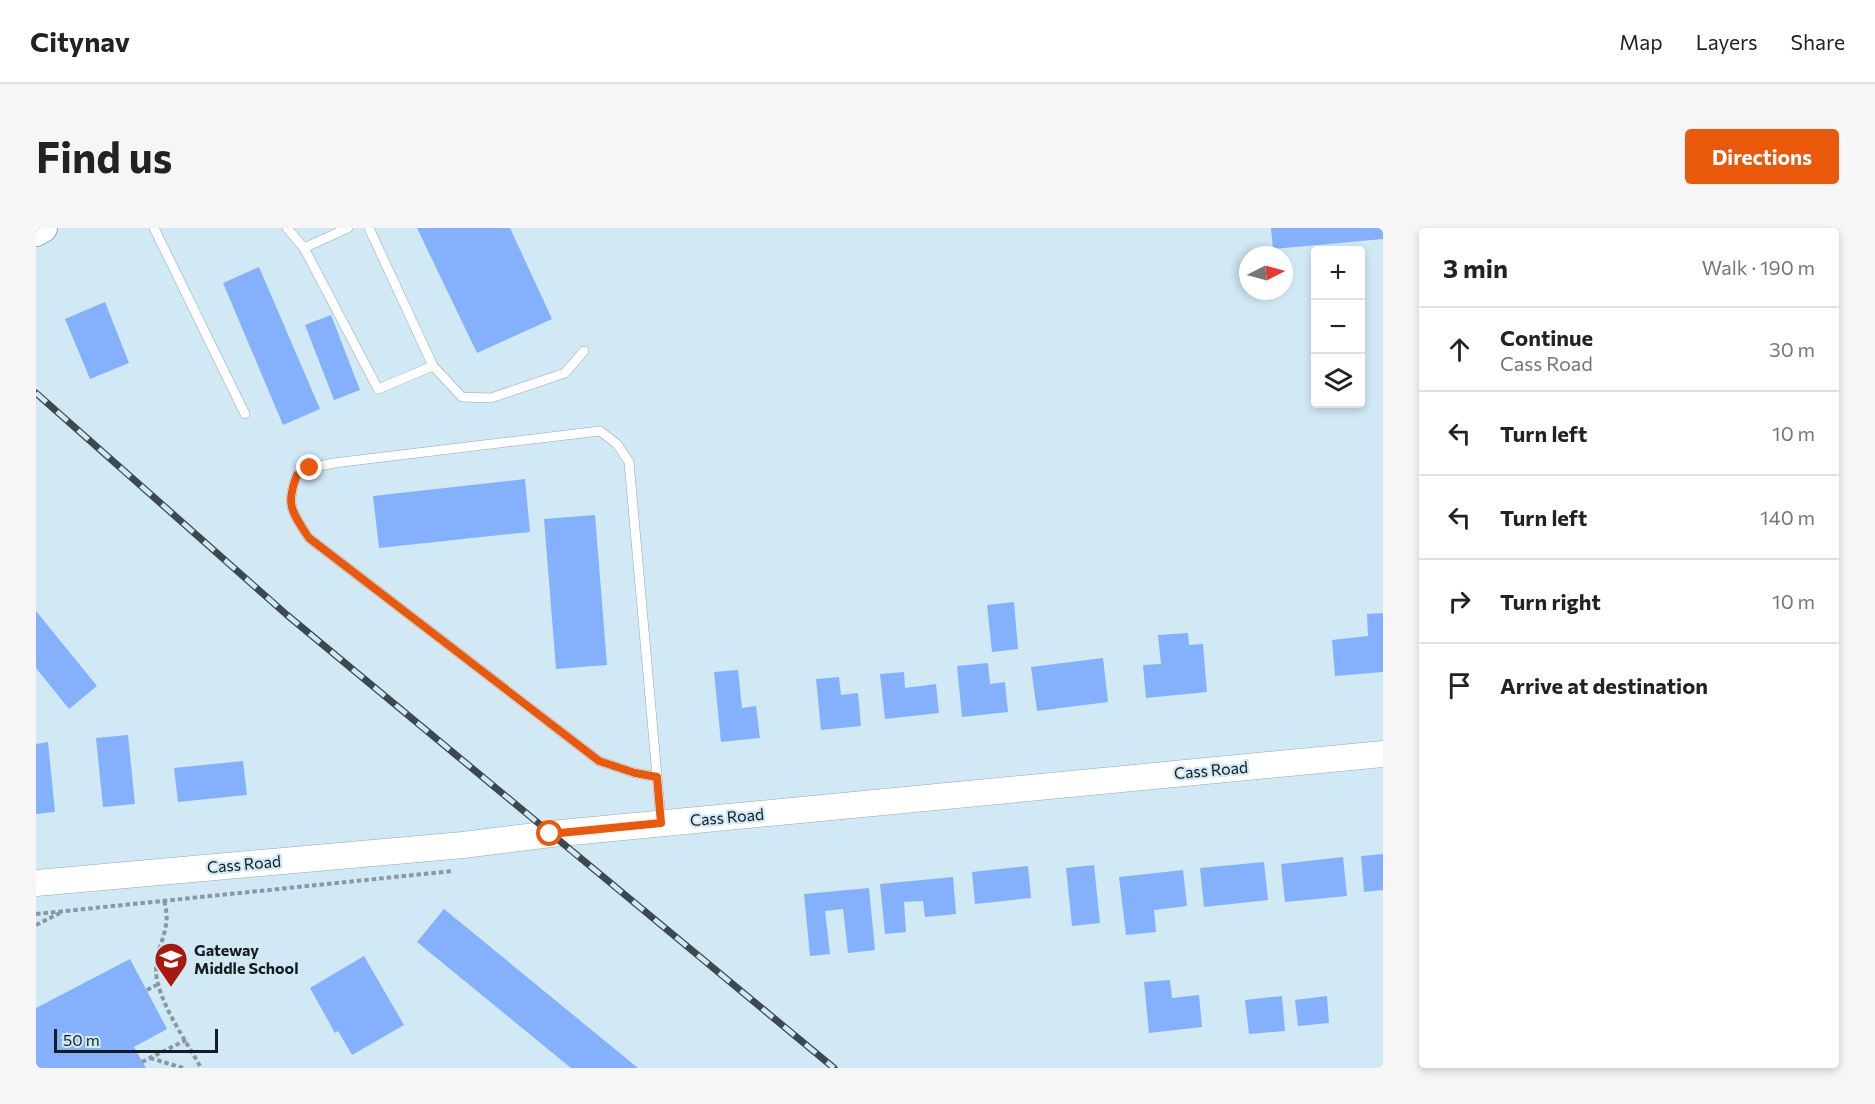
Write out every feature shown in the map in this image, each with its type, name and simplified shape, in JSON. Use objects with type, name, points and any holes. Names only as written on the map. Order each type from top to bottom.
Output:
[{"type":"main road","points":[[36,232],[43,228]]},
{"type":"street","name":"Cass Road","points":[[36,883],[463,845],[661,823],[1383,754]]},
{"type":"lane","points":[[154,228],[244,414]]},
{"type":"lane","points":[[288,228],[304,248],[378,390],[433,366]]},
{"type":"lane","points":[[304,248],[348,228]]},
{"type":"lane","points":[[369,228],[433,366],[462,397],[491,398],[565,373],[584,351]]},
{"type":"lane","points":[[657,777],[635,773],[599,761],[309,538],[295,517],[289,496],[297,475],[310,468],[334,464],[600,431],[617,444],[629,462],[657,777],[661,823]]},
{"type":"path","points":[[164,901],[168,920],[157,957],[158,984],[201,1068]]},
{"type":"path","points":[[36,914],[63,911],[36,925]]},
{"type":"path","points":[[147,990],[158,984]]},
{"type":"path","points":[[142,1062],[186,1040]]},
{"type":"path","points":[[150,1058],[183,1068]]},
{"type":"building","points":[[417,228],[510,228],[552,319],[477,353]]},
{"type":"building","points":[[1271,228],[1383,228],[1383,239],[1293,247],[1273,246]]},
{"type":"building","points":[[259,267],[320,409],[283,425],[223,283]]},
{"type":"building","points":[[105,302],[129,363],[90,379],[65,319]]},
{"type":"building","points":[[331,315],[360,390],[334,400],[305,325]]},
{"type":"building","points":[[525,479],[530,532],[379,548],[373,496]]},
{"type":"building","points":[[595,515],[607,665],[556,669],[544,519]]},
{"type":"building","points":[[1014,602],[1018,649],[992,652],[987,605]]},
{"type":"building","points":[[36,611],[97,686],[69,709],[36,668]]},
{"type":"building","points":[[1383,613],[1383,672],[1335,676],[1332,640],[1368,636],[1367,614]]},
{"type":"building","points":[[1188,633],[1189,645],[1203,644],[1207,692],[1146,698],[1143,665],[1161,664],[1158,635]]},
{"type":"building","points":[[1103,658],[1108,702],[1037,711],[1031,667]]},
{"type":"building","points":[[988,663],[990,684],[1005,682],[1008,712],[962,717],[957,666]]},
{"type":"building","points":[[738,670],[742,708],[756,706],[760,738],[721,742],[714,672]]},
{"type":"building","points":[[904,672],[905,688],[936,684],[939,713],[885,719],[880,674]]},
{"type":"building","points":[[839,677],[841,695],[858,693],[861,726],[821,730],[816,679]]},
{"type":"building","points":[[128,735],[135,804],[103,807],[96,738]]},
{"type":"building","points":[[48,742],[55,812],[36,814],[36,744]]},
{"type":"building","points":[[243,761],[247,795],[178,802],[174,768]]},
{"type":"building","points":[[1383,854],[1383,890],[1364,892],[1361,856]]},
{"type":"building","points":[[1343,857],[1347,896],[1285,902],[1281,864]]},
{"type":"building","points":[[1264,862],[1268,900],[1204,907],[1200,868]]},
{"type":"building","points":[[1094,865],[1100,923],[1072,926],[1066,868]]},
{"type":"building","points":[[1028,866],[1031,898],[975,904],[972,872]]},
{"type":"building","points":[[1183,870],[1187,906],[1154,910],[1156,932],[1126,935],[1119,877]]},
{"type":"building","points":[[953,877],[956,914],[925,917],[923,901],[904,902],[906,932],[885,934],[880,884]]},
{"type":"building","points":[[869,888],[875,950],[848,953],[843,909],[825,911],[830,954],[810,956],[804,894]]},
{"type":"building","points":[[444,909],[638,1068],[571,1068],[417,942]]},
{"type":"building","points":[[364,956],[404,1025],[352,1055],[338,1031],[335,1033],[310,988]]},
{"type":"building","points":[[130,959],[167,1029],[134,1047],[146,1068],[36,1068],[36,1008]]},
{"type":"building","points":[[1170,980],[1172,998],[1199,995],[1202,1027],[1149,1033],[1144,982]]},
{"type":"building","points":[[1282,996],[1285,1031],[1249,1034],[1245,1000]]},
{"type":"building","points":[[1327,996],[1329,1023],[1298,1026],[1295,1000]]},
{"type":"railway","points":[[36,393],[287,615],[834,1068]]},
{"type":"place","name":"Gateway Middle School","points":[[171,988]]},
{"type":"route","points":[[310,468],[297,475],[289,496],[295,517],[309,538],[599,761],[635,773],[657,777],[661,823],[550,834]]}]
